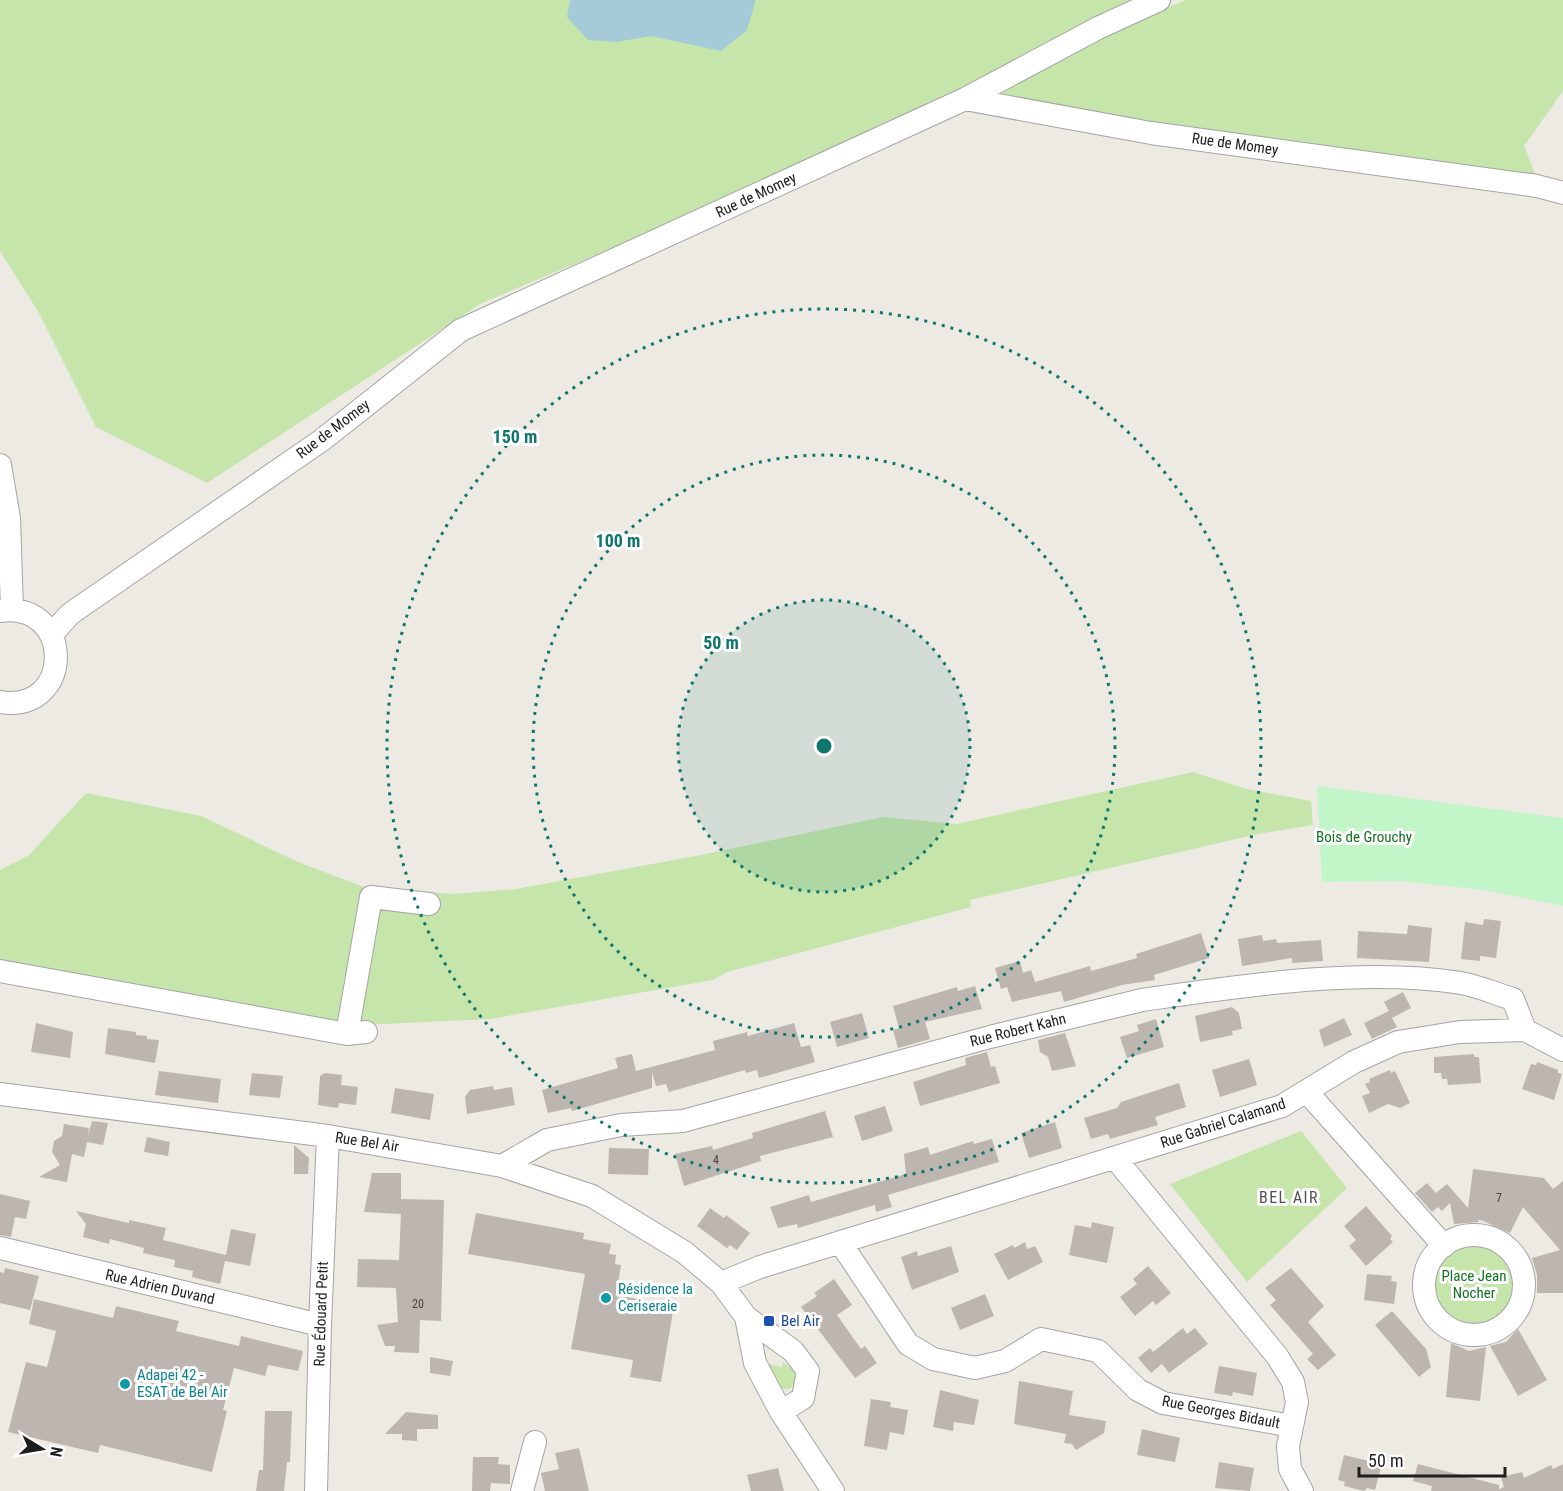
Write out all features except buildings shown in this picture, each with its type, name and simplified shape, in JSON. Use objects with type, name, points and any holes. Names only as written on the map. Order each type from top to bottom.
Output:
[{"type":"street","points":[[965,99],[1098,28],[1159,0]]},
{"type":"street","name":"Rue de Momey","points":[[51,635],[70,614],[322,440],[461,330],[965,99],[1151,133],[1537,186],[1563,193]]},
{"type":"street","points":[[0,465],[9,518],[6,611],[27,613],[41,622],[51,635],[56,648],[57,663],[49,683],[31,700],[13,704],[0,702]]},
{"type":"street","points":[[0,970],[357,1033],[371,897],[429,904]]},
{"type":"street","name":"Rue Robert Kahn","points":[[502,1166],[547,1140],[621,1125],[683,1121],[990,1036],[1159,998],[1270,983],[1392,977],[1450,982],[1513,999],[1525,1030]]},
{"type":"street","name":"Rue Gabriel Calamand","points":[[714,1278],[760,1267],[1282,1106],[1354,1062],[1398,1042],[1460,1032],[1525,1030],[1563,1050]]},
{"type":"street","points":[[1307,1092],[1444,1246]]},
{"type":"street","name":"Rue Bel Air","points":[[0,1094],[328,1136],[502,1166],[592,1196],[684,1252],[714,1278],[746,1317]]},
{"type":"street","name":"Rue Édouard Petit","points":[[316,1491],[328,1136]]},
{"type":"street","points":[[1115,1158],[1277,1356],[1293,1382],[1297,1402],[1287,1446],[1290,1469],[1302,1491]]},
{"type":"street","points":[[1473,1235],[1488,1237],[1502,1244],[1514,1254],[1522,1271],[1524,1291],[1521,1303],[1512,1318],[1499,1329],[1483,1334],[1466,1335],[1450,1329],[1437,1318],[1428,1305],[1425,1289],[1426,1272],[1433,1258],[1444,1246],[1457,1238],[1473,1235]]},
{"type":"street","name":"Rue Georges Bidault","points":[[840,1242],[908,1344],[933,1359],[975,1368],[1005,1361],[1041,1339],[1098,1351],[1138,1390],[1163,1403],[1292,1426]]},
{"type":"street","name":"Rue Adrien Duvand","points":[[0,1248],[320,1325]]},
{"type":"street","points":[[746,1317],[755,1363],[781,1412],[832,1491]]},
{"type":"street","points":[[746,1317],[793,1351],[808,1371],[803,1398],[781,1412]]},
{"type":"street","points":[[522,1491],[535,1442]]},
{"type":"green space","points":[[0,0],[1131,0],[965,99],[482,303],[207,483],[96,427],[39,313],[0,251]]},
{"type":"green space","points":[[1186,0],[1563,0],[1563,91],[1524,146],[1537,178],[1023,103],[995,90],[1022,68]]},
{"type":"green space","points":[[1193,772],[1247,789],[1311,801],[1313,825],[1258,834],[970,900],[971,907],[727,972],[713,980],[490,1019],[341,1026],[0,965],[0,870],[29,855],[86,793],[201,816],[298,862],[364,887],[454,894],[516,889],[701,855],[883,817],[956,824]]},
{"type":"green space","name":"Bois de Grouchy","points":[[1317,786],[1563,818],[1563,906],[1484,890],[1401,881],[1322,882]]},
{"type":"green space","points":[[1301,1131],[1347,1188],[1247,1282],[1170,1184]]},
{"type":"green space","name":"Place Jean Nocher","points":[[1474,1243],[1490,1246],[1503,1255],[1512,1268],[1515,1284],[1512,1300],[1503,1313],[1490,1322],[1474,1325],[1458,1322],[1445,1313],[1436,1300],[1433,1284],[1436,1268],[1445,1255],[1458,1246]]},
{"type":"green space","points":[[783,1362],[798,1375],[795,1385],[789,1389],[779,1388],[768,1364],[782,1367]]},
{"type":"water","points":[[570,0],[755,0],[755,3],[747,30],[721,51],[651,36],[616,42],[588,40],[567,17]]},
{"type":"place","name":"Résidence la Ceriseraie","points":[[606,1298]]},
{"type":"place","name":"Bel Air","points":[[769,1321]]},
{"type":"place","name":"Adapei 42 - ESAT de Bel Air","points":[[125,1384]]},
{"type":"district","name":"BEL AIR","points":[[1289,1197]]}]
